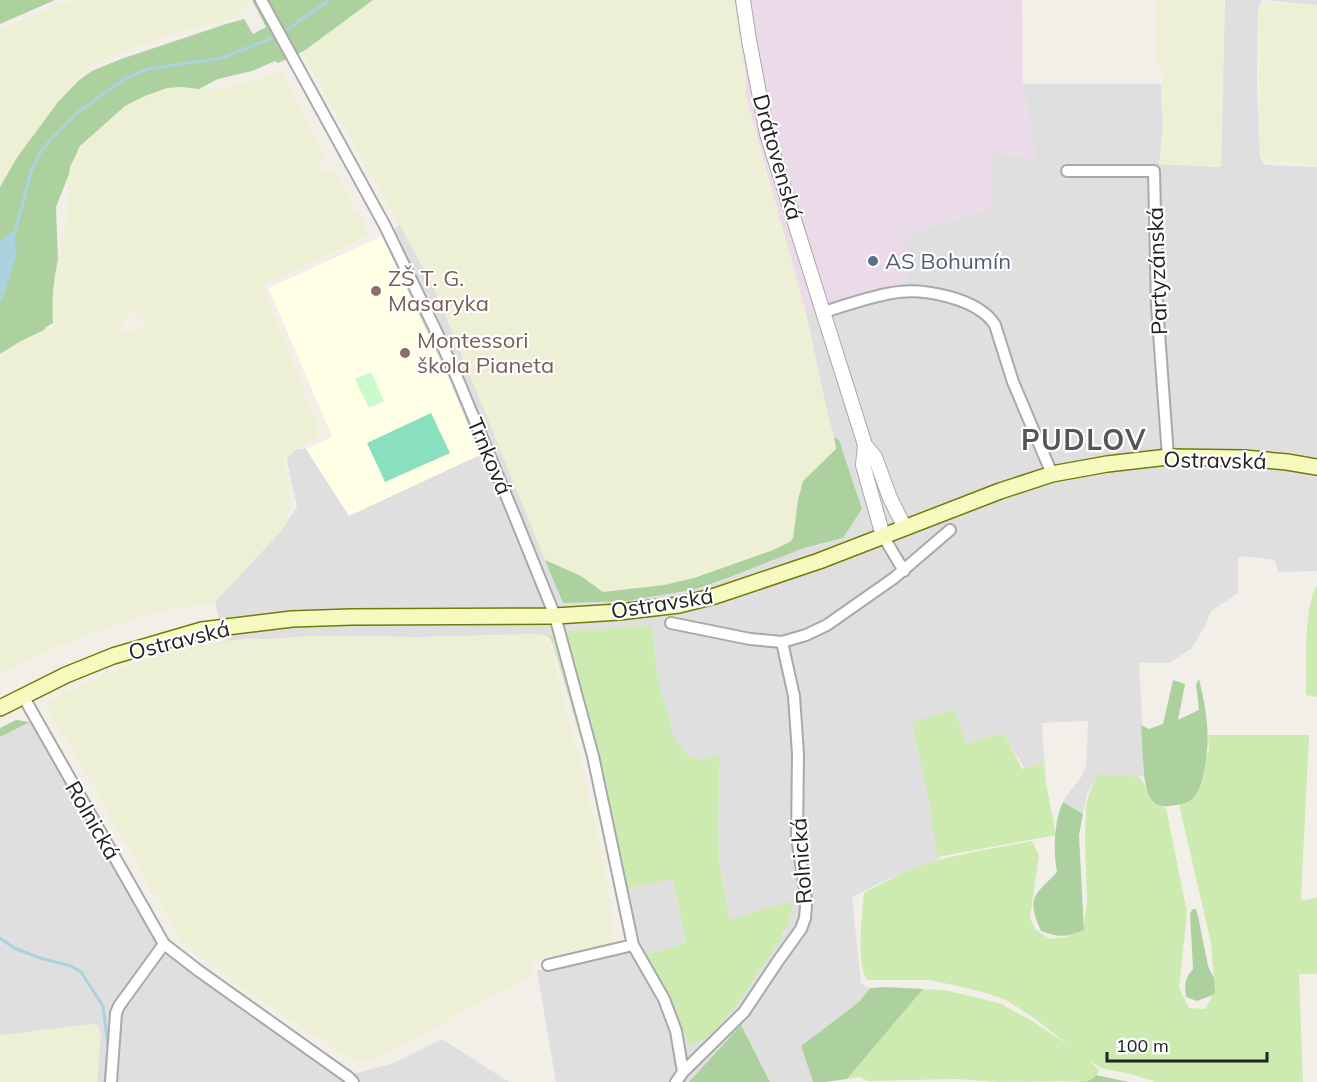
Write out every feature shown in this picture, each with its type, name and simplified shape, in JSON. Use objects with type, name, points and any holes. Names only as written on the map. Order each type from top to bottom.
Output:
[{"type":"main road","name":"Ostravská","points":[[0,708],[66,675],[113,656],[201,630],[292,619],[555,616],[679,605],[715,596],[819,561],[1000,491],[1052,474],[1119,462],[1168,457],[1244,458],[1317,467]]},
{"type":"street","name":"Trnková","points":[[261,0],[385,226],[436,331],[555,616],[595,765],[633,945]]},
{"type":"street","name":"Drátovenská","points":[[743,0],[767,134],[865,445],[875,457],[890,498],[905,528]]},
{"type":"street","name":"Partyzánská","points":[[1067,171],[1154,171],[1157,304],[1168,457]]},
{"type":"street","points":[[824,312],[894,292],[912,292],[948,297],[984,312],[995,325],[1013,382],[1052,474]]},
{"type":"street","name":"Drátovenská","points":[[865,445],[863,465],[883,536]]},
{"type":"street","name":"Ostravská","points":[[671,622],[750,639],[782,642],[806,635],[827,625],[904,571],[950,530]]},
{"type":"street","points":[[883,536],[904,571]]},
{"type":"street","name":"Rolnická","points":[[676,1082],[683,1072],[744,1012],[801,929],[805,918],[806,890],[797,837],[798,754],[794,696],[782,642]]},
{"type":"street","name":"Rolnická","points":[[22,696],[164,944],[353,1082]]},
{"type":"street","points":[[111,1082],[116,1013],[125,995],[164,944]]},
{"type":"street","points":[[548,965],[633,945],[664,999],[676,1030],[683,1072]]},
{"type":"shaded area","points":[[73,0],[251,1],[230,20],[164,36],[90,68],[58,102],[18,156],[0,187],[0,28]]},
{"type":"shaded area","points":[[373,0],[734,0],[746,78],[746,96],[795,271],[836,449],[803,481],[791,542],[694,578],[664,585],[603,592],[581,576],[545,560],[435,290],[309,66],[304,52]]},
{"type":"shaded area","points":[[734,0],[1022,0],[1023,84],[1035,159],[995,151],[990,209],[906,234],[907,281],[805,310],[746,96],[746,78]]},
{"type":"shaded area","points":[[1155,0],[1224,0],[1221,167],[1159,164],[1163,129],[1162,75],[1156,60]]},
{"type":"shaded area","points":[[1225,0],[1262,0],[1258,10],[1257,82],[1260,157],[1265,165],[1317,167],[1317,571],[1278,572],[1274,560],[1242,556],[1238,559],[1238,593],[1211,611],[1191,649],[1169,663],[1139,663],[1145,778],[1142,776],[1098,775],[1087,794],[1083,814],[1063,802],[1086,767],[1088,721],[1042,723],[1046,783],[1042,763],[1024,768],[1004,733],[928,797],[940,860],[890,878],[852,897],[861,983],[870,988],[859,1002],[801,1046],[813,1082],[770,1082],[741,1026],[689,1082],[556,1082],[537,971],[626,948],[615,892],[673,878],[686,943],[645,956],[727,1017],[784,934],[790,916],[730,919],[720,867],[718,827],[720,755],[698,760],[686,753],[674,737],[657,680],[652,625],[568,631],[546,636],[539,634],[418,637],[310,636],[225,641],[215,602],[281,531],[297,507],[287,461],[289,455],[298,449],[306,449],[332,437],[268,288],[382,236],[400,225],[435,290],[564,603],[696,589],[804,548],[843,538],[862,509],[839,441],[834,437],[829,420],[805,310],[906,281],[906,234],[990,209],[994,151],[1035,159],[1023,84],[1161,84],[1163,129],[1159,164],[1221,167]]},
{"type":"shaded area","points":[[1265,0],[1317,0],[1317,5],[1303,4]]},
{"type":"shaded area","points":[[1261,4],[1317,5],[1317,165],[1267,161],[1262,158],[1260,152],[1258,10]]},
{"type":"shaded area","points":[[274,73],[282,73],[285,76],[321,147],[323,156],[321,168],[324,173],[335,169],[349,194],[353,209],[358,211],[368,232],[355,242],[262,285],[319,430],[318,436],[283,458],[289,486],[290,506],[287,521],[281,531],[215,602],[161,611],[106,628],[25,660],[0,673],[0,358],[21,341],[53,326],[56,268],[63,245],[66,222],[67,183],[75,155],[100,127],[126,106],[145,96],[167,88],[211,90],[246,83]],"holes":[[[134,312],[146,323],[138,331],[123,332],[121,324]]]},
{"type":"shaded area","points":[[382,236],[450,381],[480,455],[349,516],[306,449],[332,437],[268,288]]},
{"type":"shaded area","points":[[540,634],[546,636],[551,650],[583,770],[606,876],[612,943],[609,946],[531,959],[532,977],[374,1058],[356,1063],[272,1008],[182,942],[47,708],[50,701],[61,694],[121,667],[197,645],[245,639],[310,636],[418,637]]},
{"type":"shaded area","points":[[40,713],[168,938],[187,956],[353,1074],[394,1063],[442,1039],[509,1082],[0,1082],[0,737],[30,722]]},
{"type":"shaded area","points":[[98,1025],[101,1034],[97,1082],[0,1082],[0,1035]]},
{"type":"green space","points":[[0,0],[55,0],[0,24]]},
{"type":"green space","points":[[252,0],[373,0],[304,51],[278,63],[275,61],[252,71],[218,79],[199,89],[167,88],[145,96],[125,106],[80,146],[56,207],[58,260],[53,292],[53,323],[0,354],[0,302],[6,288],[5,237],[0,242],[0,187],[18,156],[58,102],[78,81],[92,71],[121,59],[244,19],[253,34],[266,27]]},
{"type":"green space","points":[[371,372],[384,401],[369,408],[355,379]]},
{"type":"green space","points":[[431,413],[450,453],[385,482],[367,443]]},
{"type":"green space","points":[[834,437],[839,440],[862,509],[843,538],[804,548],[696,589],[627,601],[563,603],[545,560],[581,576],[603,592],[664,585],[694,578],[790,542],[793,538],[803,481],[836,449]]},
{"type":"green space","points":[[1317,585],[1317,697],[1306,695],[1306,654],[1310,608]]},
{"type":"green space","points":[[652,625],[658,681],[674,737],[686,753],[698,760],[720,755],[718,827],[720,867],[730,919],[792,901],[789,921],[780,939],[743,996],[709,1036],[698,1042],[689,1043],[645,955],[686,943],[673,879],[615,892],[597,794],[553,645],[546,636],[568,631]]},
{"type":"green space","points":[[1199,679],[1208,736],[1201,782],[1197,794],[1189,801],[1170,806],[1159,805],[1152,800],[1146,787],[1141,725],[1149,729],[1163,724],[1173,680],[1185,684],[1178,720],[1199,710],[1196,684]]},
{"type":"green space","points":[[954,710],[966,744],[1004,733],[1022,769],[1042,763],[1056,835],[938,857],[912,722]]},
{"type":"green space","points":[[16,720],[30,722],[0,737],[0,728]]},
{"type":"green space","points":[[1208,735],[1309,735],[1301,899],[1317,897],[1317,974],[1299,974],[1303,1082],[1155,1082],[1101,1068],[1089,1060],[1099,1070],[1095,1078],[1088,1081],[998,1082],[957,1079],[868,1081],[860,1077],[847,1079],[923,989],[944,990],[999,1003],[1068,1045],[1034,1018],[1008,1001],[992,995],[930,980],[867,980],[861,951],[864,893],[928,863],[1032,841],[1039,856],[1030,918],[1036,930],[1050,939],[1066,937],[1083,930],[1087,902],[1086,807],[1098,774],[1139,777],[1153,801],[1166,808],[1187,913],[1179,988],[1189,1008],[1205,1009],[1215,991],[1211,943],[1179,804],[1191,800],[1209,750]]},
{"type":"green space","points":[[1063,802],[1083,814],[1079,835],[1084,930],[1063,936],[1041,931],[1033,904],[1038,892],[1057,872],[1055,837]]},
{"type":"green space","points":[[1196,909],[1198,916],[1208,966],[1214,978],[1215,992],[1197,1001],[1186,997],[1185,989],[1188,975],[1193,969],[1190,913]]},
{"type":"green space","points":[[870,988],[923,989],[847,1079],[813,1082],[801,1046],[859,1002]]},
{"type":"green space","points":[[741,1025],[770,1082],[689,1082]]},
{"type":"green space","points":[[1096,1075],[1129,1082],[1072,1082],[1088,1081]]},
{"type":"water","points":[[13,231],[17,253],[0,302],[0,242]]},
{"type":"waterway","points":[[288,29],[329,0]]},
{"type":"waterway","points":[[13,240],[31,172],[42,149],[77,113],[124,79],[147,69],[222,58],[272,38]]},
{"type":"waterway","points":[[0,938],[14,948],[71,966],[81,972],[103,1006],[108,1045],[105,1082]]},
{"type":"place","name":"AS Bohumín","points":[[873,261]]},
{"type":"place","name":"ZŠ T. G. Masaryka","points":[[376,291]]},
{"type":"place","name":"Montessori škola Pianeta","points":[[405,353]]},
{"type":"district","name":"PUDLOV","points":[[1084,440]]}]
